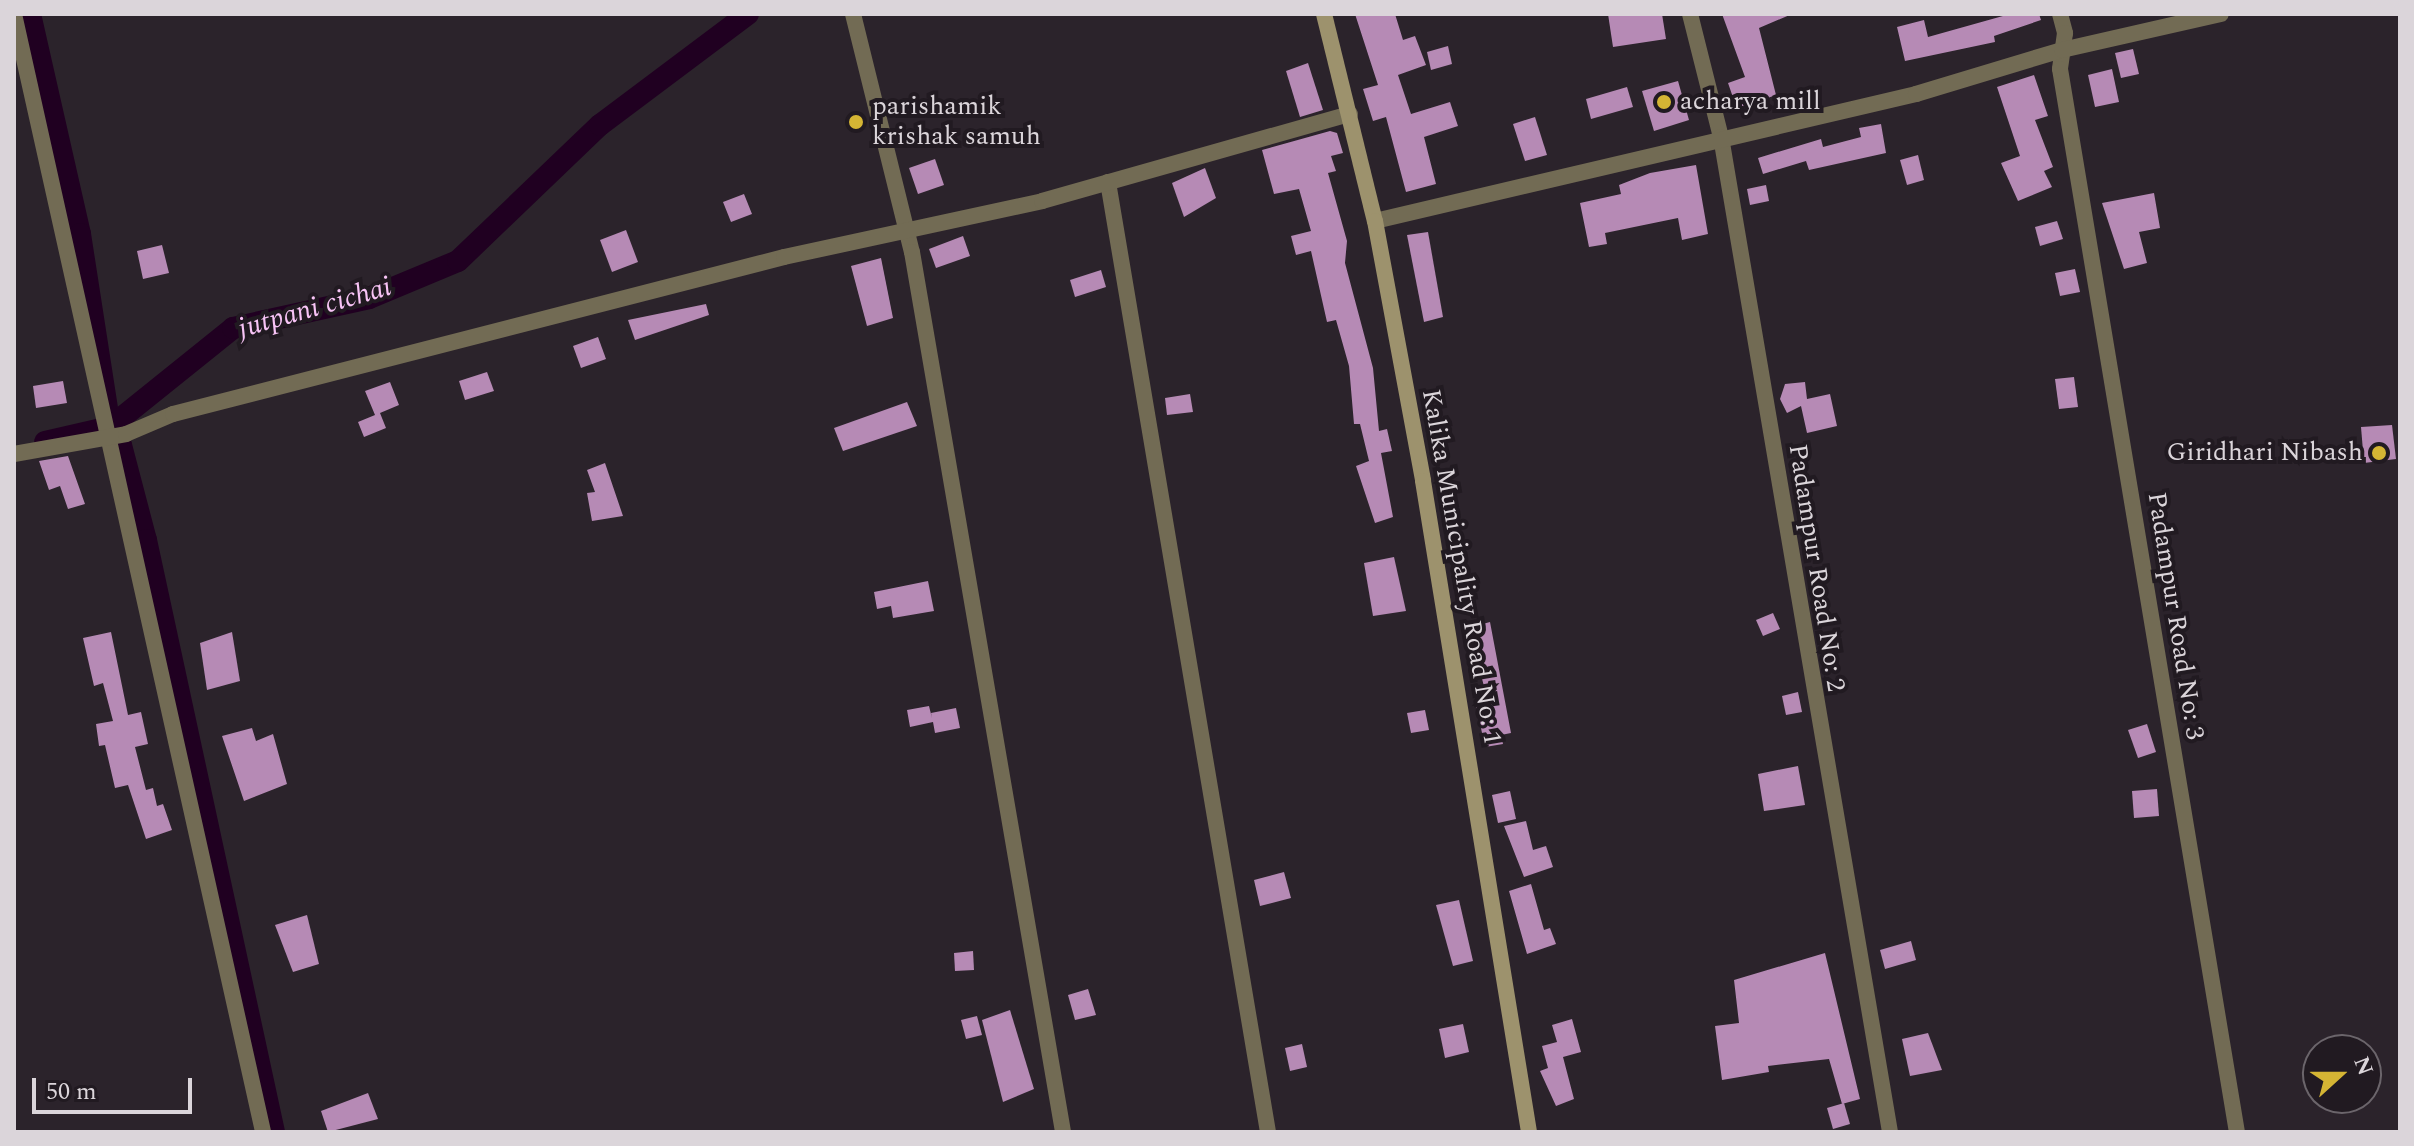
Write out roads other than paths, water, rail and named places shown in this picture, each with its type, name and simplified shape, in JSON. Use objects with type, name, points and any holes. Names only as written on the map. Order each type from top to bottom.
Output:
[{"type":"street","points":[[14,14],[98,398],[115,436],[263,1132]]},
{"type":"street","points":[[853,14],[907,232],[1063,1132]]},
{"type":"street","name":"Kalika Municipality Road No: 1","points":[[1324,14],[1375,221],[1529,1132]]},
{"type":"street","name":"Padampur Road No: 2","points":[[1690,14],[1721,137],[1890,1132]]},
{"type":"street","name":"Padampur Road No: 3","points":[[2060,14],[2060,69],[2237,1132]]},
{"type":"street","points":[[1375,221],[1721,137],[1916,94],[2062,50],[2221,14]]},
{"type":"street","points":[[14,454],[115,436],[173,414],[424,348],[784,257],[907,232],[1108,182],[1350,114]]},
{"type":"street","points":[[1108,182],[1268,1132]]},
{"type":"waterway","points":[[30,14],[80,234],[110,427],[121,445],[146,540],[274,1132]]},
{"type":"waterway","name":"jutpani cichai","points":[[45,442],[110,427],[233,328],[369,298],[458,261],[600,125],[748,14]]},
{"type":"place","name":"acharya mill","points":[[1664,102]]},
{"type":"place","name":"parishamik krishak samuh","points":[[856,122]]},
{"type":"place","name":"Giridhari Nibash","points":[[2379,453]]}]
